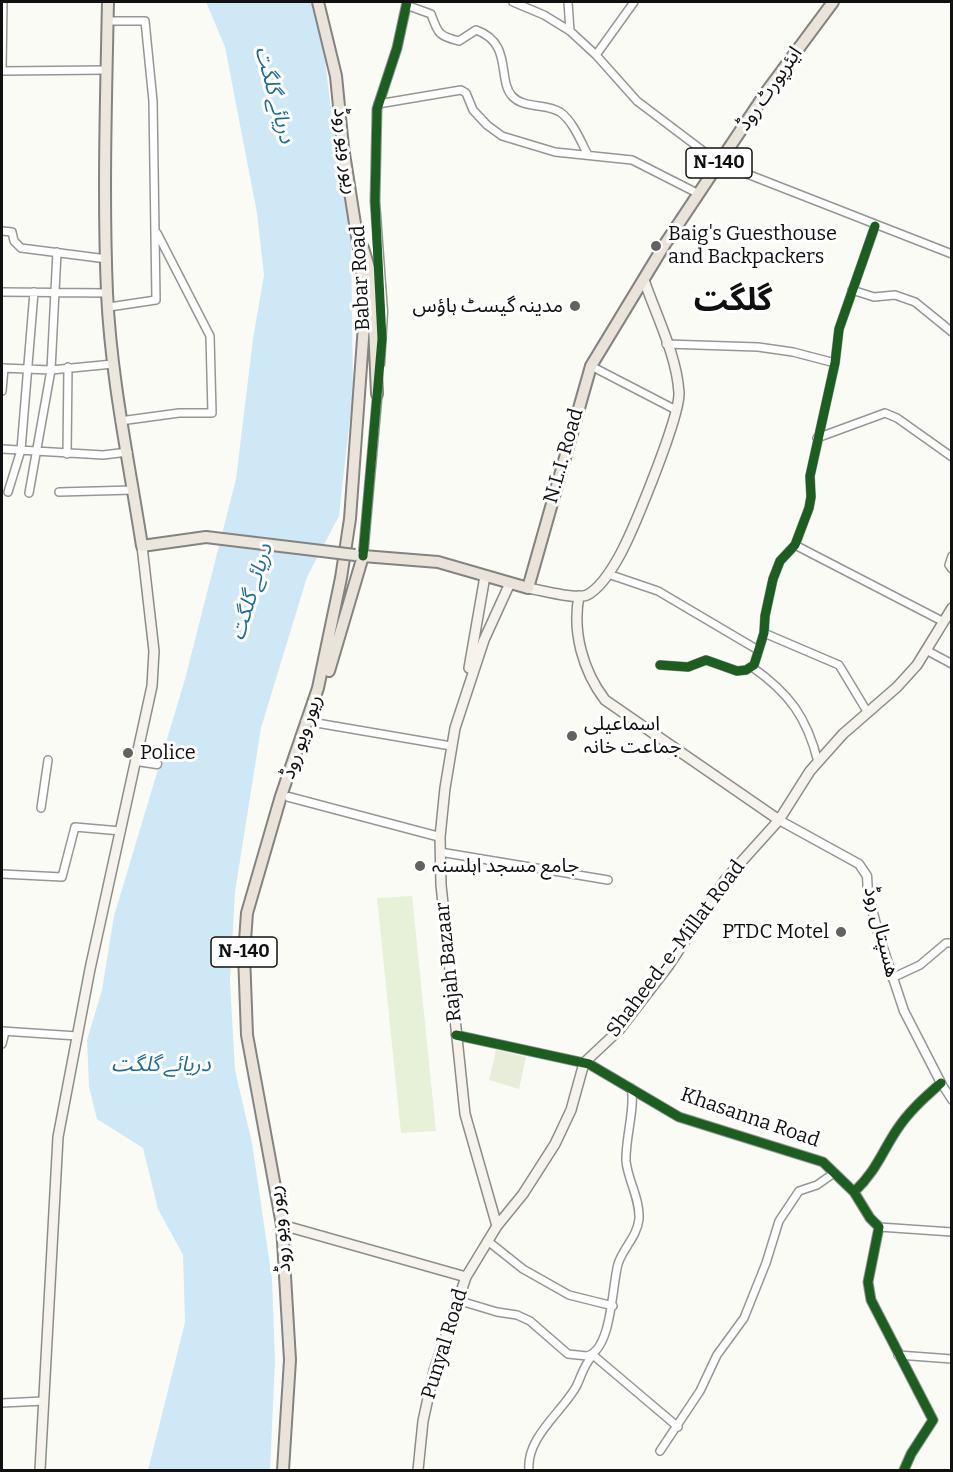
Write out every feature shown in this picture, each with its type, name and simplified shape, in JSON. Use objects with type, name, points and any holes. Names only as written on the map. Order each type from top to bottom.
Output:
[{"type":"highway","name":"ریور ویو روڈ","points":[[283,1470],[290,1360],[282,1225],[247,1035],[244,954],[247,913],[305,721],[318,688],[350,519],[364,325],[358,240],[343,147],[334,65],[318,2]]},
{"type":"highway","name":"ایئرپورٹ روڈ","points":[[614,330],[644,279],[767,91],[833,2]]},
{"type":"highway","points":[[358,240],[370,264],[372,278],[377,394]]},
{"type":"highway","name":"N.L.I. Road","points":[[528,588],[591,366],[614,330]]},
{"type":"highway","points":[[359,556],[425,560],[528,588]]},
{"type":"highway","name":"N-140","points":[[318,688],[328,674],[359,556]]},
{"type":"main road","points":[[40,1470],[58,1137],[76,1036],[152,686],[154,651],[142,546],[128,452],[120,421],[107,293],[108,2]]},
{"type":"main road","points":[[528,588],[579,596],[590,593],[608,574],[624,547],[676,410],[677,383],[644,279]]},
{"type":"main road","points":[[142,546],[206,537],[359,556]]},
{"type":"main road","points":[[479,638],[484,576]]},
{"type":"main road","points":[[479,638],[510,583]]},
{"type":"main road","points":[[579,596],[576,623],[578,637],[591,677],[605,700],[779,820]]},
{"type":"main road","name":"Shaheed-e-Millat Road","points":[[584,1063],[619,1030],[669,965],[725,880],[779,820],[818,762],[843,734],[897,687],[917,665],[951,608]]},
{"type":"main road","name":"Rajah Bazaar","points":[[479,638],[451,746],[440,852],[456,1035],[469,1131],[497,1226]]},
{"type":"main road","points":[[497,1226],[522,1194],[559,1137],[571,1110],[584,1063]]},
{"type":"main road","points":[[282,1225],[466,1277]]},
{"type":"main road","name":"Punyal Road","points":[[418,1470],[423,1421],[434,1371],[466,1277],[497,1226]]},
{"type":"street","points":[[3,2],[2,71],[107,70]]},
{"type":"street","points":[[513,2],[544,15],[570,31],[597,55],[637,101],[719,163],[951,254]]},
{"type":"street","points":[[568,2],[570,31]]},
{"type":"street","points":[[597,55],[634,2]]},
{"type":"street","points":[[407,3],[431,14],[434,27],[446,38],[459,41],[476,30],[482,32],[498,48],[506,70],[507,87],[512,96],[520,102],[560,112],[567,119],[588,155]]},
{"type":"street","name":"Babar Road","points":[[359,556],[377,394],[383,312],[375,201],[378,104],[397,48],[407,3]]},
{"type":"street","points":[[108,21],[145,21],[147,26],[153,101],[152,152],[156,231],[156,300],[109,307]]},
{"type":"street","points":[[378,104],[461,90],[466,93],[473,110],[487,125],[502,136],[555,152],[632,160],[699,194]]},
{"type":"street","points":[[752,667],[764,633],[765,616],[773,579],[780,561],[795,546],[811,497],[810,477],[835,363],[839,329],[875,226]]},
{"type":"street","points":[[2,231],[12,232],[14,241],[21,248],[107,259]]},
{"type":"street","points":[[120,421],[179,413],[212,413],[209,389],[210,336],[156,231]]},
{"type":"street","points":[[29,493],[51,370],[57,252]]},
{"type":"street","points":[[852,290],[874,297],[895,295],[915,302],[951,332]]},
{"type":"street","points":[[2,292],[107,293]]},
{"type":"street","points":[[8,492],[21,450],[34,292]]},
{"type":"street","points":[[666,344],[758,347],[793,352],[835,363]]},
{"type":"street","points":[[2,391],[3,368],[51,370],[113,364]]},
{"type":"street","points":[[591,366],[676,410]]},
{"type":"street","points":[[67,454],[68,367]]},
{"type":"street","points":[[817,438],[885,413],[897,418],[951,457]]},
{"type":"street","points":[[2,449],[104,455],[128,452]]},
{"type":"street","points":[[59,492],[133,490]]},
{"type":"street","points":[[795,546],[942,621]]},
{"type":"street","points":[[951,556],[949,565],[951,569]]},
{"type":"street","points":[[608,574],[658,591],[758,650]]},
{"type":"street","points":[[764,633],[839,665],[868,713]]},
{"type":"street","points":[[926,650],[951,664]]},
{"type":"street","points":[[660,665],[688,667],[706,660],[737,671],[752,667]]},
{"type":"street","points":[[752,667],[791,699],[810,737],[818,762]]},
{"type":"street","points":[[305,721],[451,746]]},
{"type":"street","points":[[41,808],[48,760]]},
{"type":"street","points":[[137,760],[157,764]]},
{"type":"street","points":[[289,797],[440,837]]},
{"type":"street","name":"ھسپتال روڈ","points":[[779,820],[859,864],[867,876],[868,893],[892,978],[904,1011],[941,1083]]},
{"type":"street","points":[[2,874],[62,877],[75,827],[121,831]]},
{"type":"street","points":[[440,852],[609,880]]},
{"type":"street","points":[[892,978],[920,965],[946,943],[951,942]]},
{"type":"street","points":[[2,1044],[3,1031],[76,1036]]},
{"type":"street","name":"Khasanna Road","points":[[456,1035],[584,1063],[631,1087],[680,1117],[823,1162],[855,1192],[870,1218],[879,1227]]},
{"type":"street","points":[[855,1192],[872,1175],[896,1131],[912,1110],[941,1083],[950,1094]]},
{"type":"street","points":[[529,1470],[535,1441],[565,1403],[577,1385],[582,1366],[593,1355],[613,1305],[618,1264],[636,1234],[639,1203],[629,1180],[626,1161],[627,1130],[634,1100],[631,1087]]},
{"type":"street","points":[[660,1451],[700,1391],[717,1355],[744,1318],[766,1263],[779,1221],[799,1191],[817,1185],[834,1173]]},
{"type":"street","points":[[904,1470],[910,1454],[933,1420],[872,1300],[868,1282],[879,1227],[951,1232]]},
{"type":"street","points":[[489,1242],[523,1269],[569,1295],[613,1305]]},
{"type":"street","points":[[457,1300],[497,1312],[517,1315],[530,1322],[536,1330],[568,1354],[593,1355],[678,1427]]},
{"type":"street","points":[[898,1354],[951,1359]]},
{"type":"street","points":[[2,1403],[44,1401]]},
{"type":"green space","points":[[412,896],[436,1131],[401,1133],[377,898]]},
{"type":"green space","points":[[496,1050],[526,1057],[519,1089],[489,1080]]},
{"type":"water","name":"دریائے گلگت","points":[[206,2],[312,2],[325,61],[333,126],[351,231],[353,391],[339,516],[307,577],[261,728],[235,892],[230,982],[235,1070],[252,1143],[272,1279],[275,1361],[270,1470],[148,1470],[185,1322],[183,1255],[158,1209],[143,1148],[97,1119],[89,1087],[87,1040],[102,990],[114,916],[185,679],[236,479],[253,339],[264,275],[257,213],[225,47]]},
{"type":"cycle path","points":[[363,556],[382,339],[375,201],[377,109],[397,48],[407,2]]},
{"type":"cycle path","points":[[660,665],[688,667],[706,660],[737,671],[746,670],[754,665],[764,633],[765,616],[773,579],[780,561],[795,545],[809,508],[810,476],[835,363],[839,329],[875,226]]},
{"type":"cycle path","points":[[456,1035],[589,1064],[679,1117],[823,1162],[854,1192]]},
{"type":"cycle path","points":[[904,1470],[911,1454],[933,1420],[871,1300],[868,1282],[879,1227],[870,1218],[854,1192],[873,1170],[906,1118],[941,1083]]},
{"type":"place","name":"Baig's Guesthouse and Backpackers","points":[[656,246]]},
{"type":"place","name":"مدینہ گیسٹ ہاؤس","points":[[575,306]]},
{"type":"place","name":"اسماعیلی جماعت خانہ","points":[[572,736]]},
{"type":"place","name":"Police","points":[[128,753]]},
{"type":"place","name":"جامع مسجد اہلسنہ","points":[[420,866]]},
{"type":"place","name":"PTDC Motel","points":[[841,932]]},
{"type":"district","name":"گلگت","points":[[733,301]]}]
